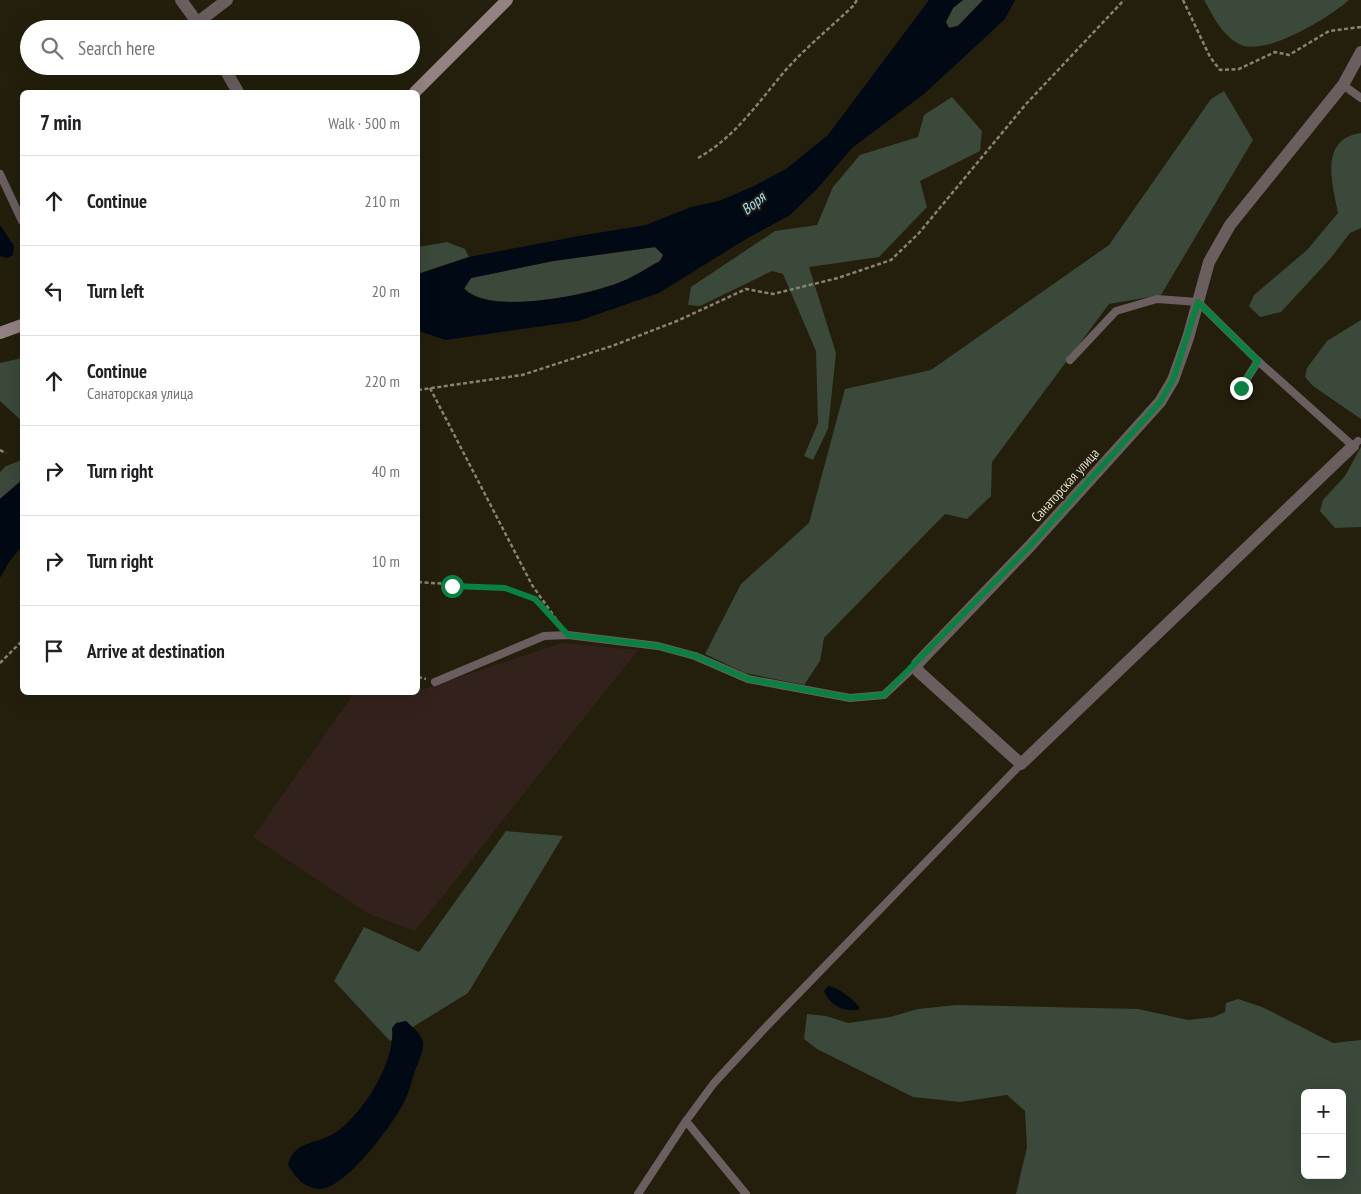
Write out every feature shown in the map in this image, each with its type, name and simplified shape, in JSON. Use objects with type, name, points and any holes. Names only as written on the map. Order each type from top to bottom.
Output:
[{"type":"street","points":[[181,0],[196,20]]},
{"type":"street","points":[[205,20],[227,0]]},
{"type":"street","points":[[417,90],[507,0]]},
{"type":"street","name":"Санаторская улица","points":[[916,664],[1030,546],[1160,402],[1173,380],[1209,262],[1230,225],[1343,85],[1361,52]]},
{"type":"street","points":[[228,75],[237,90]]},
{"type":"street","points":[[0,333],[20,326]]},
{"type":"street","points":[[916,664],[918,671],[1021,764],[1355,444]]},
{"type":"lane","points":[[1343,85],[1361,98]]},
{"type":"lane","points":[[0,174],[20,217]]},
{"type":"lane","points":[[1070,360],[1116,311],[1157,299],[1198,302],[1258,361],[1355,444]]},
{"type":"lane","points":[[1241,388],[1258,361]]},
{"type":"lane","points":[[435,682],[544,636],[568,635],[658,646],[695,656],[748,679],[850,698],[884,695],[916,664]]},
{"type":"lane","points":[[638,1194],[686,1121],[714,1083],[1021,764]]},
{"type":"lane","points":[[686,1121],[746,1194]]},
{"type":"path","points":[[698,158],[711,151],[754,111],[784,72],[809,45],[853,6],[856,0]]},
{"type":"path","points":[[420,390],[522,375],[622,343],[677,321],[746,289],[773,294],[838,278],[891,260],[919,232],[1026,104],[1124,0]]},
{"type":"path","points":[[1184,0],[1210,58],[1220,70],[1239,68],[1275,52],[1290,55],[1306,47],[1329,31],[1361,27]]},
{"type":"path","points":[[430,388],[532,585],[568,635]]},
{"type":"path","points":[[0,450],[6,452]]},
{"type":"path","points":[[420,582],[505,588],[535,599],[568,635]]},
{"type":"path","points":[[0,662],[20,643]]},
{"type":"shaded area","points":[[562,643],[638,650],[415,931],[367,913],[253,837],[353,695],[420,695],[420,688],[424,689]]},
{"type":"green space","points":[[963,0],[983,0],[958,26],[948,28],[945,22],[953,8]]},
{"type":"green space","points":[[1204,0],[1349,0],[1327,16],[1296,34],[1280,41],[1250,47],[1239,44],[1227,35],[1218,25]]},
{"type":"green space","points":[[1224,91],[1253,140],[1161,295],[1109,304],[992,462],[991,496],[967,519],[945,514],[824,638],[820,661],[804,685],[745,673],[705,654],[741,584],[809,523],[845,389],[931,370],[1109,245],[1211,99]]},
{"type":"green space","points":[[952,97],[982,131],[980,151],[920,181],[927,207],[879,257],[809,267],[836,353],[828,429],[813,460],[804,456],[818,423],[816,351],[783,274],[772,271],[700,306],[688,305],[691,287],[775,231],[817,225],[833,187],[860,155],[918,137],[924,115]]},
{"type":"green space","points":[[1361,133],[1361,228],[1350,233],[1330,259],[1281,312],[1260,317],[1249,306],[1254,295],[1307,250],[1338,213],[1332,176],[1334,153],[1339,144],[1348,137]]},
{"type":"green space","points":[[447,242],[465,249],[469,257],[420,273],[420,247]]},
{"type":"green space","points":[[655,247],[664,255],[660,261],[628,279],[588,292],[565,297],[517,302],[495,301],[476,296],[464,288],[471,278],[553,261]]},
{"type":"green space","points":[[1361,320],[1361,419],[1313,386],[1305,377],[1307,368],[1327,341]]},
{"type":"green space","points":[[20,358],[20,419],[0,401],[0,363]]},
{"type":"green space","points":[[1361,447],[1361,527],[1335,528],[1320,511],[1323,500],[1345,476]]},
{"type":"green space","points":[[20,461],[20,482],[0,499],[0,472],[6,466]]},
{"type":"green space","points":[[506,831],[563,836],[468,993],[390,1041],[334,981],[364,927],[419,952]]},
{"type":"green space","points":[[1238,999],[1262,1007],[1333,1043],[1361,1040],[1361,1194],[1016,1194],[1027,1147],[1025,1111],[1007,1095],[960,1102],[913,1097],[817,1049],[804,1039],[807,1014],[826,1016],[848,1023],[890,1017],[918,1009],[956,1005],[1138,1009],[1188,1020],[1214,1017],[1225,1012],[1226,1003]]},
{"type":"water","name":"Воря","points":[[929,0],[963,0],[953,8],[946,22],[949,28],[958,26],[983,0],[1015,0],[1005,19],[924,94],[852,148],[817,189],[790,215],[746,239],[659,293],[578,321],[446,340],[420,332],[420,273],[469,257],[646,225],[691,207],[719,201],[754,186],[786,169],[828,135]],"holes":[[[655,247],[663,255],[660,261],[628,279],[588,292],[565,297],[517,302],[495,301],[476,297],[464,289],[471,278],[553,261]]]},
{"type":"water","points":[[0,225],[14,246],[13,255],[7,258],[0,256]]},
{"type":"water","points":[[20,482],[20,548],[9,562],[0,578],[0,499]]},
{"type":"water","points":[[828,986],[841,991],[849,997],[859,1007],[859,1010],[843,1009],[830,1001],[824,991]]},
{"type":"water","points":[[406,1021],[416,1030],[423,1045],[407,1095],[397,1114],[379,1140],[355,1168],[342,1179],[330,1186],[319,1189],[304,1184],[288,1165],[291,1157],[301,1147],[336,1132],[357,1113],[376,1086],[383,1071],[389,1056],[392,1028],[396,1023]]},
{"type":"route","points":[[452,586],[505,588],[535,599],[568,635],[658,646],[695,656],[748,679],[850,698],[884,695],[1030,546],[1160,402],[1173,380],[1198,302],[1258,361],[1241,388]]}]
